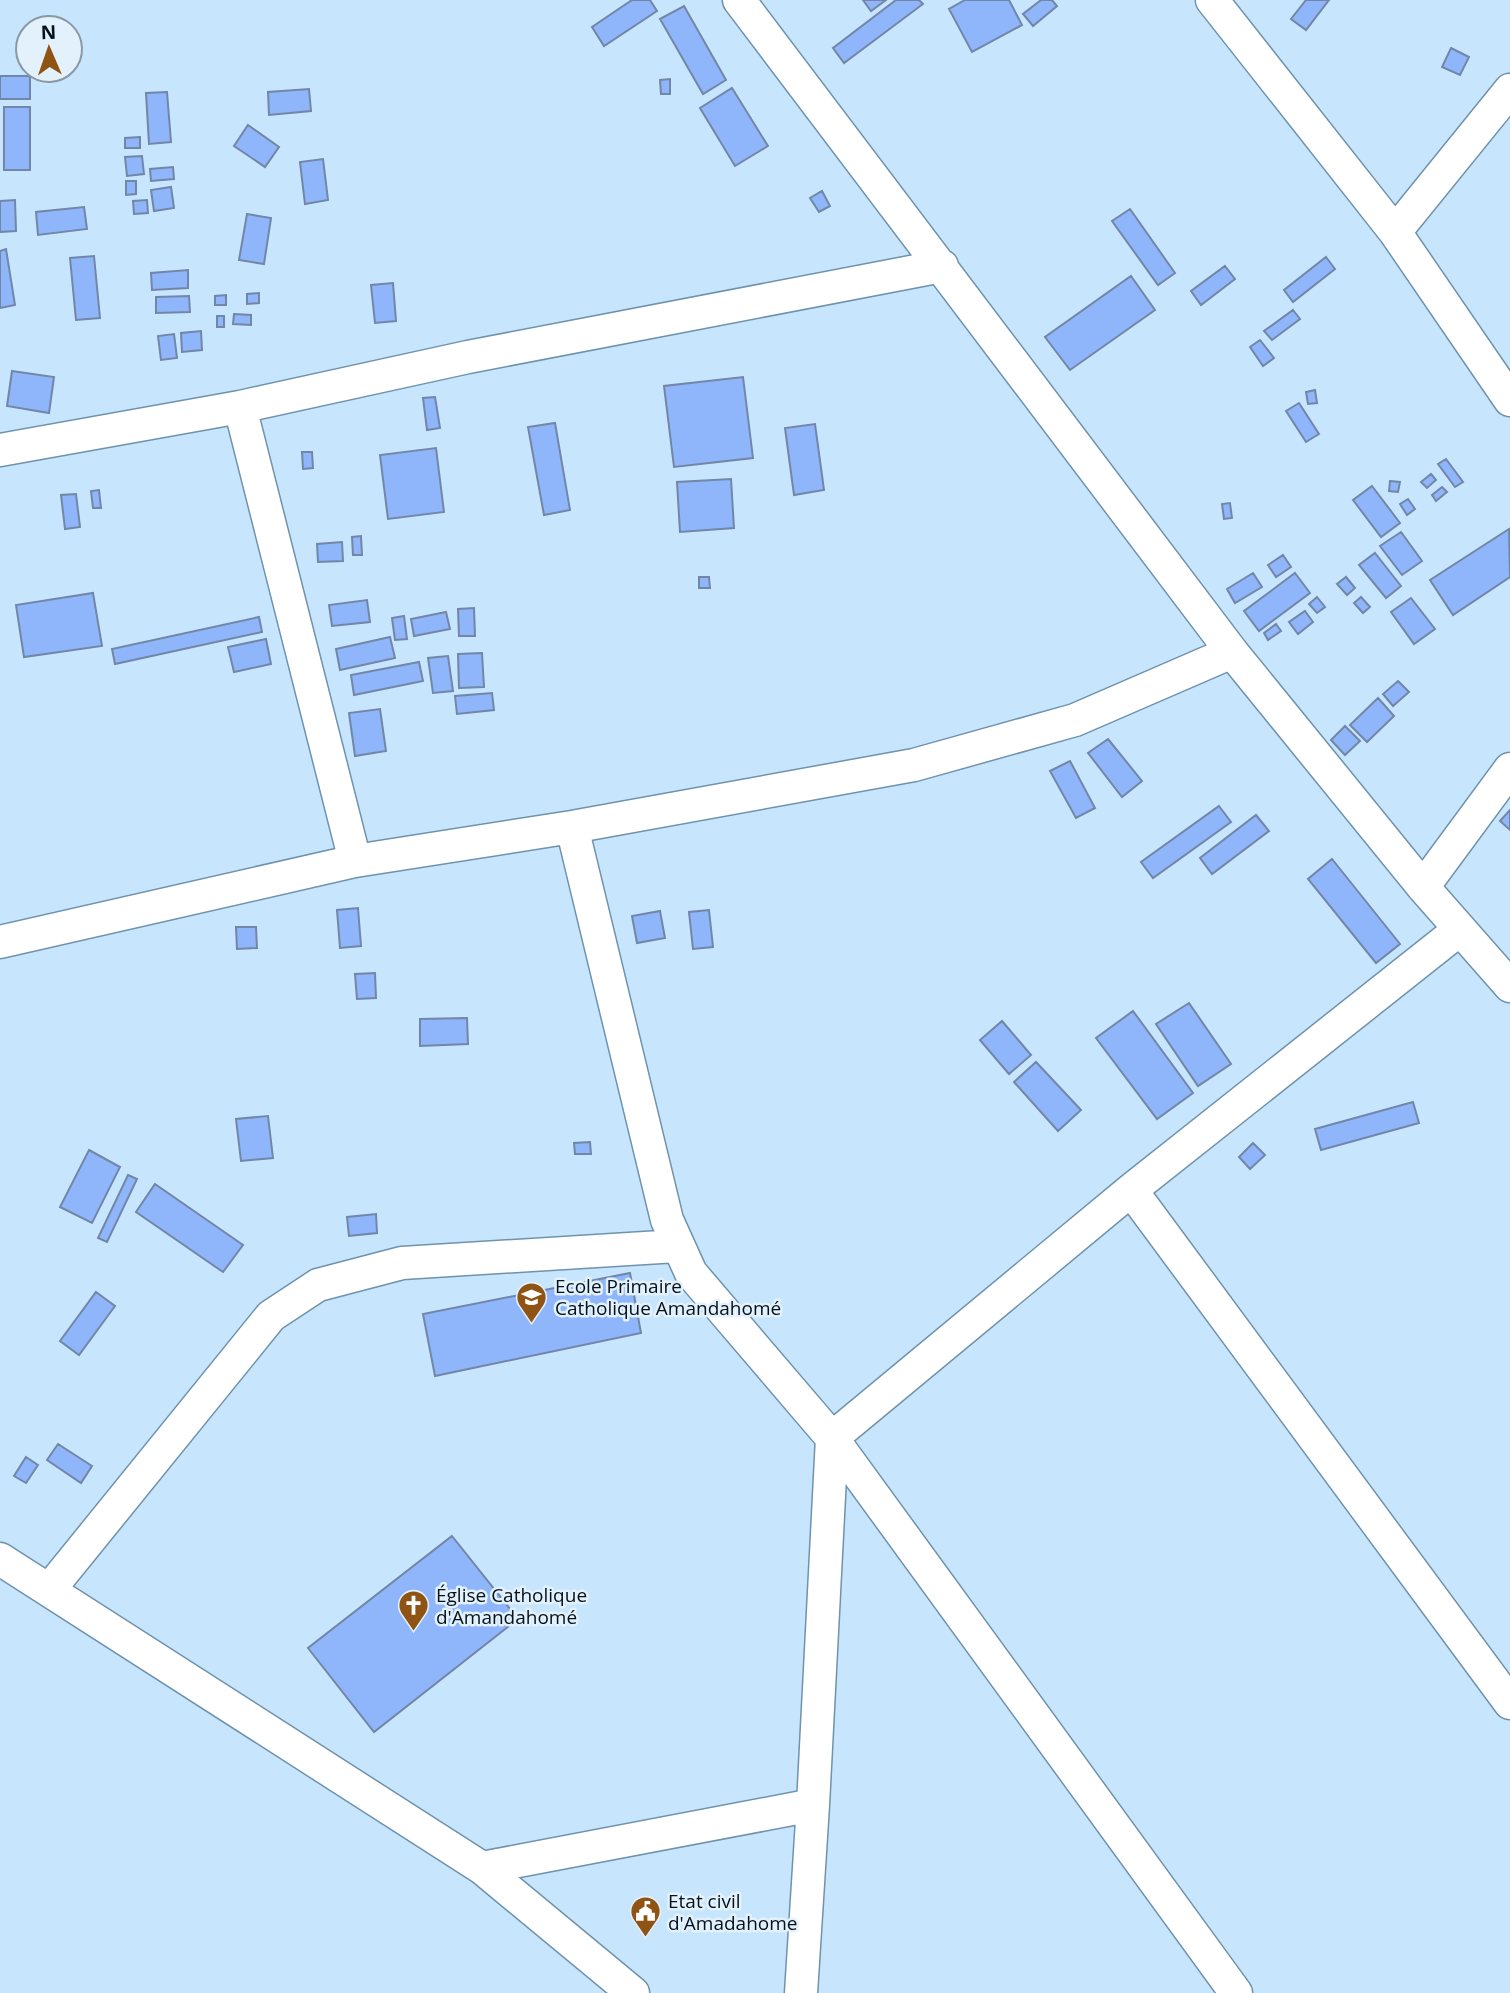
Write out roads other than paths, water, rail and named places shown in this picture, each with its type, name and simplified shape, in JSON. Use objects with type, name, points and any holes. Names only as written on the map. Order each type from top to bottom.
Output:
[{"type":"street","points":[[739,0],[1232,652],[1423,887],[1510,986]]},
{"type":"street","points":[[1212,0],[1395,232],[1510,400]]},
{"type":"street","points":[[1395,232],[1510,90]]},
{"type":"street","points":[[0,450],[240,407],[468,357],[942,266]]},
{"type":"street","points":[[240,407],[355,860]]},
{"type":"street","points":[[0,942],[355,860],[572,827],[914,765],[1075,720],[1232,652]]},
{"type":"street","points":[[1423,887],[1510,769]]},
{"type":"street","points":[[572,827],[667,1220],[691,1273],[832,1438],[1223,1989]]},
{"type":"street","points":[[801,1993],[832,1438],[1131,1191],[1460,930]]},
{"type":"street","points":[[1131,1191],[1510,1703]]},
{"type":"street","points":[[49,1590],[271,1316],[318,1285],[402,1263],[677,1246]]},
{"type":"street","points":[[0,1559],[482,1868],[634,1993]]},
{"type":"street","points":[[482,1868],[813,1805]]},
{"type":"place","name":"Ecole Primaire Catholique Amandahomé","points":[[532,1324]]},
{"type":"place","name":"Église Catholique d'Amandahomé","points":[[413,1633]]},
{"type":"place","name":"Etat civil d'Amadahome","points":[[645,1939]]}]
